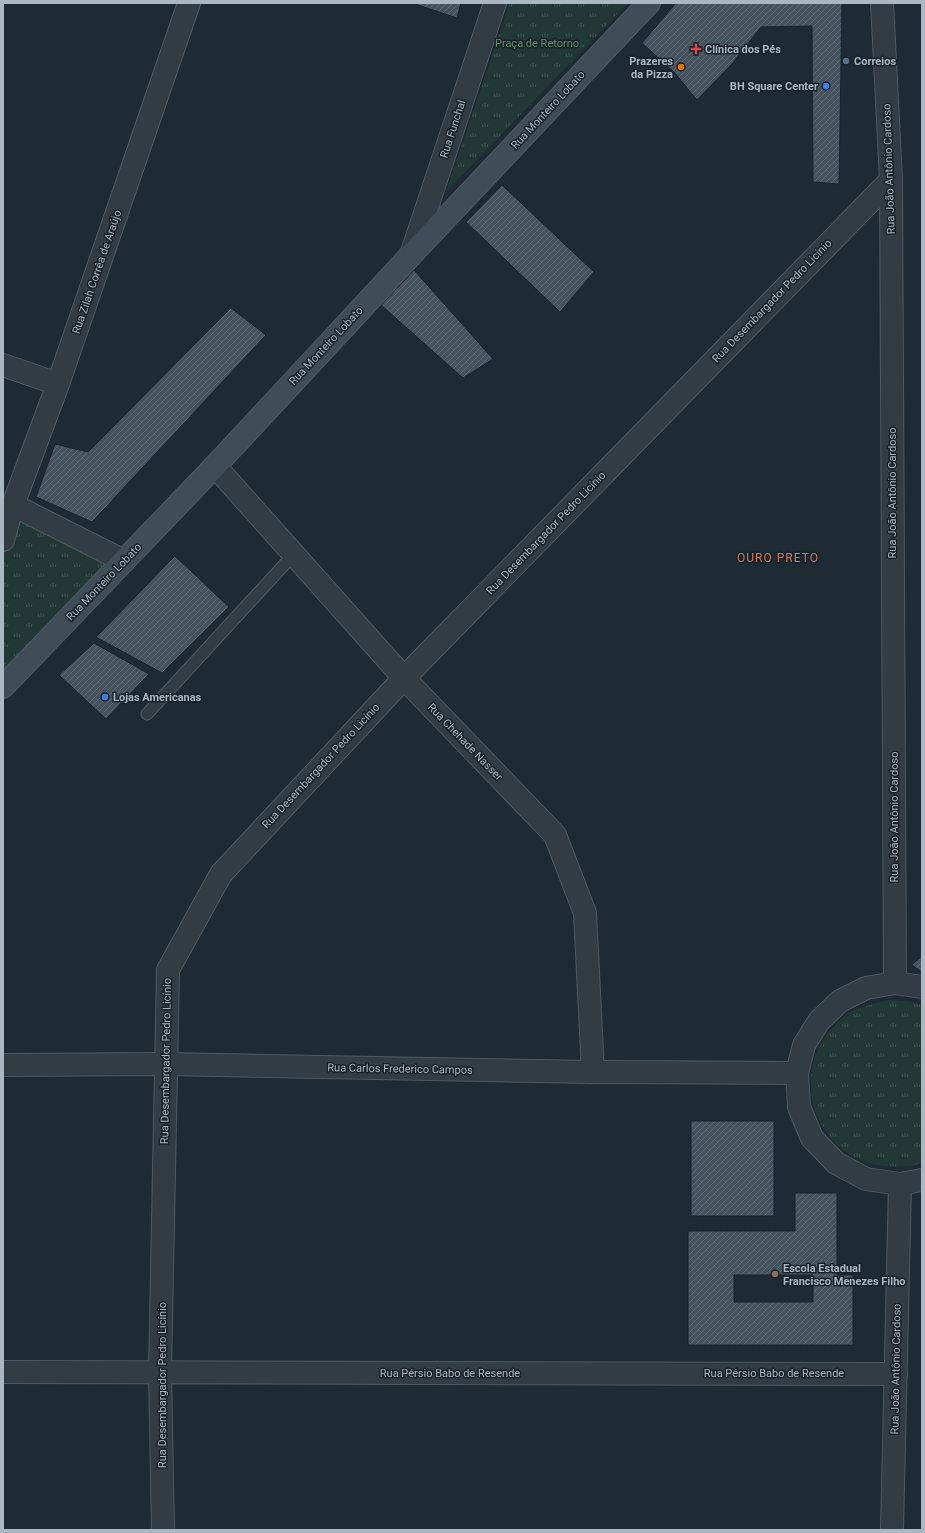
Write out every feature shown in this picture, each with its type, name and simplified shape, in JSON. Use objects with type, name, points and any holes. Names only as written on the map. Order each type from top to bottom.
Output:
[{"type":"main road","name":"Rua Monteiro Lobato","points":[[3,687],[216,466],[411,255],[649,3]]},
{"type":"street","name":"Rua Zilah Corrêa de Araújo","points":[[3,540],[13,505],[58,384],[189,3]]},
{"type":"street","name":"Rua Funchal","points":[[411,255],[495,3]]},
{"type":"street","name":"Rua João Antônio Cardoso","points":[[882,3],[891,180],[895,983]]},
{"type":"street","name":"Rua Desembargador Pedro Licínio","points":[[163,1530],[160,1372],[168,970],[221,874],[404,678],[891,180]]},
{"type":"street","points":[[3,365],[58,384]]},
{"type":"street","name":"Rua Chehade Nasser","points":[[216,466],[404,678],[555,835],[585,913],[593,1072]]},
{"type":"street","points":[[13,505],[124,561]]},
{"type":"street","points":[[922,987],[895,983],[866,988],[840,1001],[819,1021],[804,1045],[797,1073],[799,1107],[812,1138],[836,1163],[866,1179],[900,1184],[922,1180]]},
{"type":"street","name":"Rua Carlos Frederico Campos","points":[[3,1065],[165,1064],[593,1072],[797,1073]]},
{"type":"street","name":"Rua João Antônio Cardoso","points":[[892,1530],[900,1184]]},
{"type":"street","name":"Rua Pérsio Babo de Resende","points":[[3,1372],[896,1374]]},
{"type":"lane","points":[[147,714],[294,554]]},
{"type":"green space","name":"Praça de Retorno","points":[[510,3],[628,3],[446,192]]},
{"type":"green space","points":[[13,505],[124,561],[3,687],[3,540]]},
{"type":"green space","points":[[890,1000],[912,1002],[922,1005],[922,1163],[900,1167],[886,1166],[864,1161],[845,1151],[829,1136],[818,1119],[812,1099],[811,1078],[816,1056],[831,1029],[843,1017],[855,1010]]},
{"type":"building","points":[[412,3],[461,3],[457,18]]},
{"type":"building","name":"BH Square Center","points":[[676,3],[842,3],[839,184],[813,182],[812,26],[761,27],[732,64],[697,100],[674,72],[642,43]]},
{"type":"building","points":[[502,185],[594,272],[560,312],[466,222]]},
{"type":"building","points":[[414,270],[493,359],[463,378],[381,305]]},
{"type":"building","points":[[231,308],[266,335],[92,522],[36,497],[55,444],[88,452]]},
{"type":"building","points":[[175,556],[229,607],[162,673],[96,637]]},
{"type":"building","name":"Lojas Americanas","points":[[94,643],[149,674],[106,719],[59,675]]},
{"type":"building","points":[[922,956],[922,972],[912,965]]},
{"type":"building","points":[[691,1121],[774,1121],[774,1216],[691,1216]]},
{"type":"building","points":[[795,1193],[837,1193],[837,1275],[853,1275],[853,1345],[688,1345],[688,1231],[795,1231]],"holes":[[[734,1275],[813,1275],[813,1302],[734,1302]]]},
{"type":"place","name":"Clínica dos Pés","points":[[696,49]]},
{"type":"place","name":"Correios","points":[[846,61]]},
{"type":"place","name":"Prazeres da Pizza","points":[[681,67]]},
{"type":"place","name":"BH Square Center","points":[[826,86]]},
{"type":"place","name":"Lojas Americanas","points":[[105,697]]},
{"type":"place","name":"Escola Estadual Francisco Menezes Filho","points":[[775,1274]]},
{"type":"district","name":"OURO PRETO","points":[[778,558]]}]
